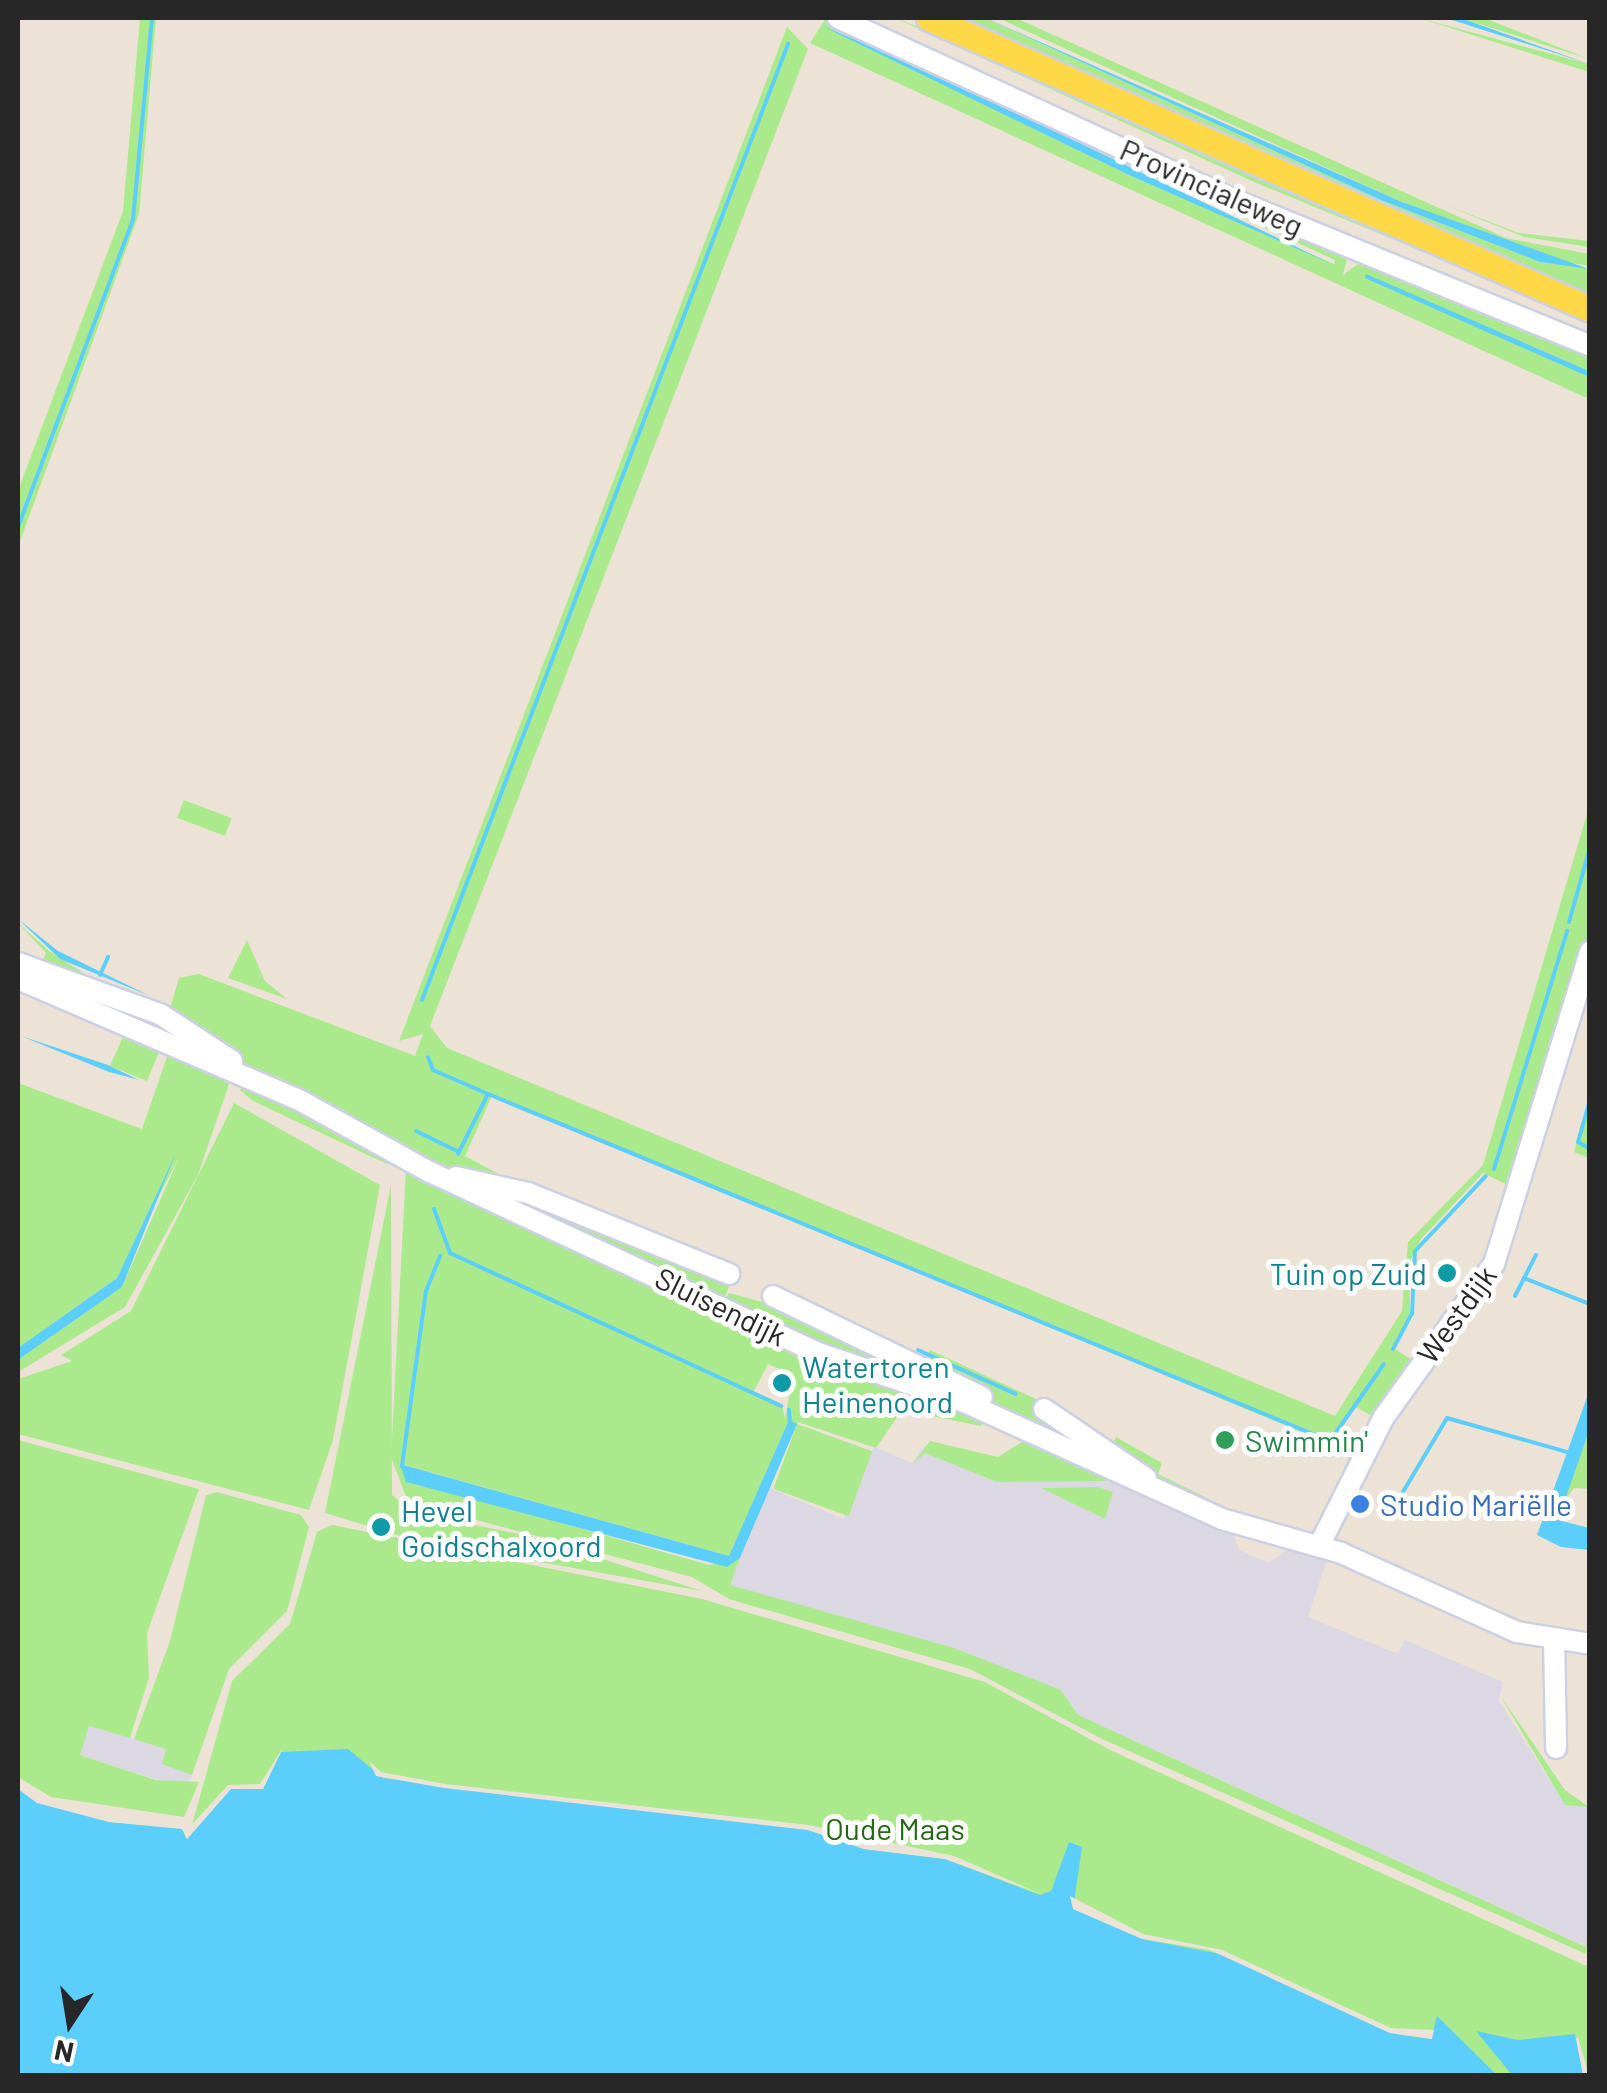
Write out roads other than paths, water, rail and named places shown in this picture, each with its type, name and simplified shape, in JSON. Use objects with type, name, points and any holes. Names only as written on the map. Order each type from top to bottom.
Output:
[{"type":"main road","name":"Provincialeweg","points":[[931,19],[1590,309]]},
{"type":"street","name":"Provincialeweg","points":[[838,18],[1230,198],[1590,346]]},
{"type":"street","name":"Westdijk","points":[[1319,1546],[1378,1427],[1494,1264],[1590,951]]},
{"type":"street","points":[[18,963],[160,1014],[242,1075]]},
{"type":"street","name":"Sluisendijk","points":[[18,979],[242,1075],[439,1177],[821,1354],[1009,1422],[1246,1529],[1319,1546],[1510,1629],[1590,1644]]},
{"type":"street","name":"Sluisendijk","points":[[439,1177],[518,1190],[730,1274]]},
{"type":"street","name":"Sluisendijk","points":[[773,1296],[894,1349],[1009,1422]]},
{"type":"street","name":"Sluisendijk","points":[[1044,1409],[1115,1451],[1152,1488]]},
{"type":"street","points":[[1554,1639],[1556,1748]]},
{"type":"water","points":[[986,18],[1402,202],[1589,269],[1540,262],[1381,200]]},
{"type":"water","points":[[1446,18],[1461,18],[1589,64]]},
{"type":"water","points":[[822,26],[913,63],[1334,265],[1129,175]]},
{"type":"water","points":[[1366,274],[1589,371],[1589,377],[1365,278]]},
{"type":"water","points":[[18,919],[58,951],[150,996],[60,959]]},
{"type":"water","points":[[21,1036],[108,1065],[139,1080],[109,1072]]},
{"type":"water","points":[[176,1153],[122,1287],[18,1360],[18,1348],[117,1278]]},
{"type":"water","points":[[1589,1392],[1589,1431],[1558,1520],[1589,1528],[1589,1550],[1561,1547],[1537,1535]]},
{"type":"water","points":[[789,1420],[797,1424],[740,1558],[727,1567],[406,1482],[400,1464],[729,1556]]},
{"type":"water","points":[[348,1749],[383,1778],[808,1830],[864,1849],[945,1859],[1040,1895],[1051,1891],[1069,1842],[1082,1847],[1073,1909],[1147,1940],[1221,1954],[1390,2033],[1431,2039],[1437,2016],[1497,2075],[18,2075],[18,1789],[109,1822],[182,1828],[187,1839],[230,1789],[263,1789],[281,1752]]},
{"type":"water","points":[[1476,2031],[1518,2040],[1575,2034],[1583,2075],[1512,2075]]},
{"type":"waterway","points":[[18,527],[133,219],[152,18]]},
{"type":"waterway","points":[[422,1000],[788,44]]},
{"type":"waterway","points":[[1569,922],[1590,848]]},
{"type":"waterway","points":[[1494,1169],[1567,931]]},
{"type":"waterway","points":[[100,975],[108,957]]},
{"type":"waterway","points":[[428,1057],[433,1070],[488,1094],[458,1154]]},
{"type":"waterway","points":[[488,1094],[1330,1441],[1384,1364]]},
{"type":"waterway","points":[[1590,1100],[1578,1142],[1590,1149]]},
{"type":"waterway","points":[[416,1131],[459,1152]]},
{"type":"waterway","points":[[1393,1349],[1412,1314],[1415,1251],[1486,1176]]},
{"type":"waterway","points":[[434,1209],[450,1253],[781,1406]]},
{"type":"waterway","points":[[1515,1296],[1536,1255]]},
{"type":"waterway","points":[[402,1466],[426,1291],[440,1256]]},
{"type":"waterway","points":[[1524,1278],[1590,1304]]},
{"type":"waterway","points":[[918,1350],[1016,1394]]},
{"type":"waterway","points":[[789,1410],[790,1425]]},
{"type":"waterway","points":[[1391,1512],[1447,1418],[1571,1453]]},
{"type":"place","name":"Tuin op Zuid","points":[[1447,1273]]},
{"type":"place","name":"Watertoren Heinenoord","points":[[782,1383]]},
{"type":"place","name":"Swimmin'","points":[[1225,1440]]},
{"type":"place","name":"Studio Mariëlle","points":[[1360,1504]]},
{"type":"place","name":"Hevel Goidschalxoord","points":[[381,1527]]},
{"type":"park label","name":"Oude Maas","points":[[895,1828]]}]
